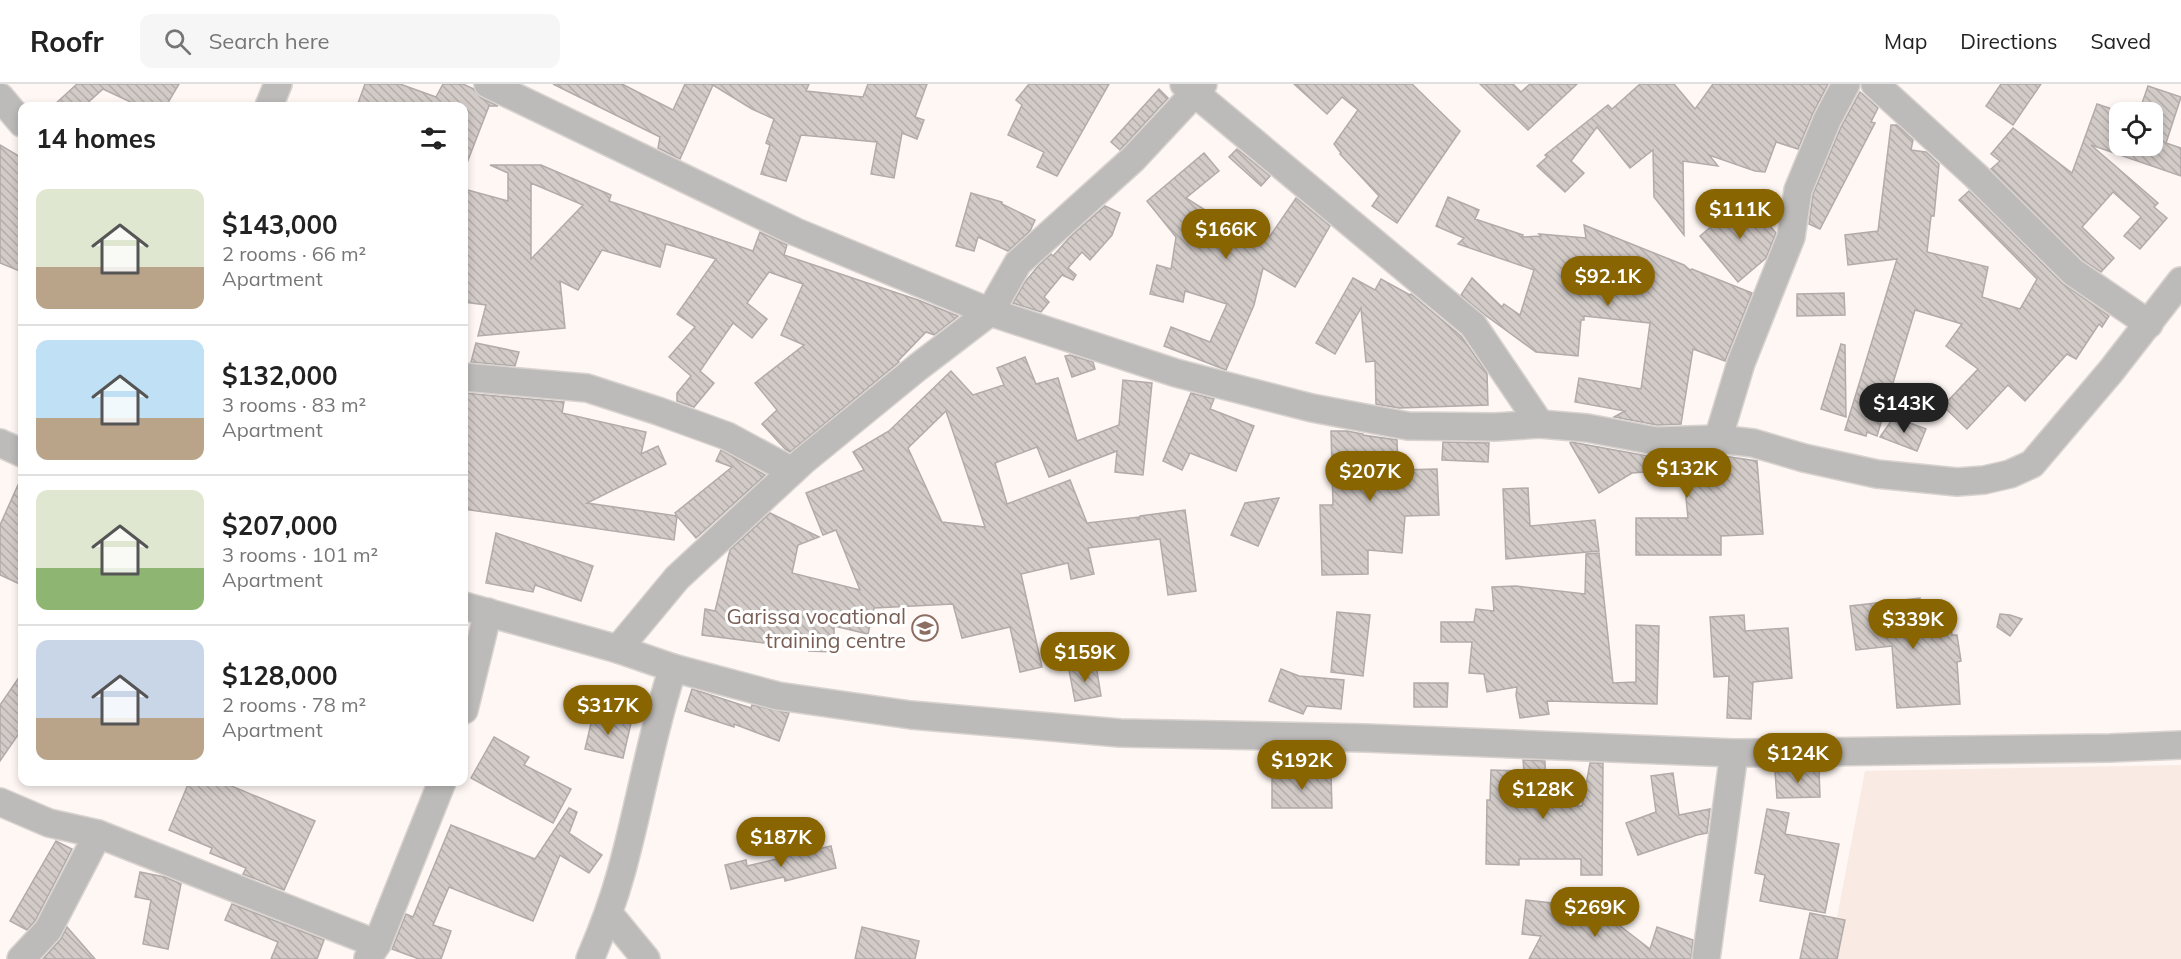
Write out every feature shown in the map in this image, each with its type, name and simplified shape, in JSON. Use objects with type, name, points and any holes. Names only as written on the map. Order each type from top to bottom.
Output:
[{"type":"street","points":[[271,102],[278,84]]},
{"type":"street","points":[[488,84],[796,232],[990,312],[1176,374],[1311,408],[1408,426],[1495,427],[1540,424],[1587,428],[1656,441],[1718,439],[1753,443],[1804,458],[1876,474],[1957,482],[1984,480],[2010,474],[2032,464],[2149,324],[2181,281]]},
{"type":"street","points":[[1718,439],[1741,363],[1791,237],[1798,190],[1827,120],[1846,84]]},
{"type":"street","points":[[1875,84],[1976,176],[2073,273],[2149,324]]},
{"type":"street","points":[[618,649],[677,578],[792,471],[918,367],[990,312],[1018,263],[1133,159],[1194,87],[1473,325],[1540,424]]},
{"type":"street","points":[[0,97],[18,118]]},
{"type":"street","points":[[468,376],[587,388],[727,436],[792,471]]},
{"type":"street","points":[[0,443],[18,451]]},
{"type":"street","points":[[468,676],[476,609],[618,649],[673,669],[778,696],[889,712],[1120,733],[1366,738],[1734,753],[2181,745]]},
{"type":"street","points":[[590,959],[609,914],[622,871],[659,711],[673,669]]},
{"type":"street","points":[[1706,959],[1734,753]]},
{"type":"street","points":[[0,802],[49,823],[98,834],[372,952],[440,786]]},
{"type":"street","points":[[21,959],[48,930],[98,834]]},
{"type":"street","points":[[609,914],[646,959]]},
{"type":"shaded area","points":[[2181,765],[2181,959],[1829,959],[1865,771]]},
{"type":"building","points":[[77,84],[179,84],[168,102],[131,102],[103,89],[88,102],[57,102]]},
{"type":"building","points":[[365,84],[400,84],[436,97],[443,84],[463,84],[474,89],[481,98],[498,106],[489,106],[468,160],[468,102],[358,102]]},
{"type":"building","points":[[553,84],[622,84],[673,110],[685,84],[809,84],[806,91],[863,97],[868,84],[927,84],[915,117],[924,120],[917,139],[902,133],[894,178],[871,174],[877,142],[801,135],[786,181],[761,174],[770,145],[766,143],[774,119],[752,109],[713,85],[680,159],[658,148],[660,137]]},
{"type":"building","points":[[1029,84],[1109,84],[1057,176],[1037,167],[1044,152],[1008,135],[1022,105],[1016,100]]},
{"type":"building","points":[[1294,84],[1412,84],[1460,131],[1397,223],[1372,206],[1379,196],[1340,154],[1334,144],[1358,110],[1342,97],[1327,114]]},
{"type":"building","points":[[1480,84],[1513,84],[1521,92],[1530,84],[1577,84],[1528,130]]},
{"type":"building","points":[[1640,84],[1674,84],[1695,109],[1713,84],[1828,84],[1798,149],[1776,142],[1765,172],[1755,171],[1709,155],[1718,166],[1683,161],[1684,235],[1654,197],[1653,150],[1630,168],[1597,127],[1571,161],[1584,173],[1565,192],[1537,166],[1547,157],[1545,155],[1608,105],[1612,109]]},
{"type":"building","points":[[2001,84],[2041,84],[2013,125],[1986,106]]},
{"type":"building","points":[[2148,86],[2181,97],[2166,143],[2181,148],[2181,176],[2123,156],[2163,156],[2163,102],[2142,102]]},
{"type":"building","points":[[1159,89],[1168,98],[1120,150],[1111,142]]},
{"type":"building","points":[[1860,92],[1878,108],[1871,122],[1875,123],[1820,229],[1809,224],[1813,194],[1841,127]]},
{"type":"building","points":[[2097,104],[2109,108],[2109,151],[2091,145],[2158,203],[2154,207],[2167,218],[2140,249],[2124,236],[2141,217],[2113,192],[2082,227],[2114,258],[2101,272],[2083,260],[1991,169],[2000,161],[1991,154],[2013,128],[2072,173]]},
{"type":"building","points":[[1891,125],[1897,125],[1913,140],[1911,150],[1926,152],[1939,164],[1934,216],[1931,216],[1927,252],[1988,267],[1982,297],[2020,309],[2037,279],[1959,200],[1969,191],[2062,283],[2109,316],[2102,327],[2099,324],[2076,359],[2067,354],[2025,401],[2008,385],[1967,429],[1943,406],[1978,369],[1946,346],[1962,324],[1915,310],[1877,436],[1867,432],[1866,436],[1845,430],[1897,259],[1848,265],[1845,235],[1878,231]]},
{"type":"building","points":[[0,145],[18,156],[18,270],[0,263]]},
{"type":"building","points":[[1237,149],[1270,176],[1261,186],[1229,157]]},
{"type":"building","points":[[1204,153],[1219,171],[1186,198],[1232,227],[1233,223],[1270,236],[1296,198],[1330,226],[1295,287],[1263,268],[1254,305],[1226,370],[1164,346],[1171,327],[1210,342],[1227,304],[1185,291],[1183,302],[1150,294],[1157,265],[1171,269],[1176,237],[1147,201]]},
{"type":"building","points":[[490,165],[541,165],[611,195],[609,201],[753,251],[760,232],[787,245],[784,255],[918,300],[958,316],[934,335],[926,332],[899,362],[790,452],[762,424],[777,410],[755,383],[804,345],[781,335],[803,284],[769,272],[747,303],[767,319],[752,338],[733,323],[700,371],[714,383],[694,407],[677,401],[677,393],[691,376],[669,357],[695,327],[677,314],[716,259],[666,244],[660,267],[602,250],[578,290],[560,281],[565,328],[478,336],[486,305],[468,303],[468,190],[508,201],[508,173]],"holes":[[[531,183],[583,205],[531,259]]]},
{"type":"building","points":[[971,193],[1002,202],[1035,220],[1030,231],[1008,251],[978,237],[974,251],[956,246]]},
{"type":"building","points":[[1448,197],[1479,210],[1475,219],[1523,235],[1522,237],[1541,236],[1539,234],[1586,238],[1584,225],[1684,265],[1690,270],[1752,293],[1725,361],[1693,349],[1681,424],[1657,425],[1614,417],[1625,411],[1575,402],[1579,378],[1641,389],[1650,323],[1584,316],[1584,320],[1581,320],[1578,356],[1536,352],[1461,295],[1472,278],[1502,307],[1504,304],[1520,315],[1534,270],[1458,244],[1464,238],[1436,226]]},
{"type":"building","points":[[1745,198],[1776,233],[1766,258],[1738,282],[1700,236]]},
{"type":"building","points":[[1105,206],[1120,213],[1112,235],[1090,260],[1082,252],[1068,268],[1076,275],[1073,280],[1062,275],[1044,297],[1049,302],[1041,312],[1013,303],[1025,282],[1039,265],[1051,254],[1053,256],[1070,237]]},
{"type":"building","points":[[1353,278],[1375,290],[1381,279],[1411,294],[1461,336],[1487,373],[1488,405],[1399,408],[1376,404],[1375,361],[1366,362],[1361,308],[1335,354],[1316,343]]},
{"type":"building","points":[[1844,293],[1845,315],[1797,316],[1797,294]]},
{"type":"building","points":[[476,343],[519,352],[515,366],[471,362]]},
{"type":"building","points":[[1841,344],[1845,345],[1846,417],[1821,409]]},
{"type":"building","points":[[1070,355],[1093,362],[1095,369],[1072,377],[1065,356]]},
{"type":"building","points":[[1025,357],[1036,384],[1058,378],[1077,441],[1119,425],[1123,380],[1152,383],[1143,475],[1115,472],[1117,451],[1049,477],[1037,447],[995,463],[1007,504],[1070,480],[1087,523],[1139,517],[1139,520],[1140,516],[1185,510],[1196,591],[1168,595],[1160,539],[1088,548],[1094,574],[1071,579],[1068,563],[1021,574],[1042,667],[1020,672],[1010,627],[962,638],[953,604],[874,608],[868,634],[834,626],[834,652],[809,651],[810,649],[702,635],[705,609],[715,611],[730,550],[770,513],[819,537],[798,545],[792,573],[860,590],[836,530],[823,535],[806,493],[864,470],[853,452],[889,431],[951,371],[973,395],[1004,385],[997,368]],"holes":[[[946,411],[985,527],[942,522],[908,448]]]},
{"type":"building","points":[[468,393],[564,402],[562,413],[646,432],[641,454],[658,446],[666,464],[587,503],[677,516],[674,540],[468,510]]},
{"type":"building","points":[[1191,393],[1214,399],[1210,409],[1254,426],[1236,471],[1190,453],[1182,470],[1163,461]]},
{"type":"building","points":[[1894,417],[1926,429],[1917,451],[1880,437]]},
{"type":"building","points":[[1331,431],[1347,431],[1397,440],[1398,470],[1437,469],[1439,515],[1405,516],[1402,553],[1368,550],[1368,574],[1322,575],[1320,505],[1333,505]]},
{"type":"building","points":[[1443,442],[1489,443],[1488,462],[1442,460]]},
{"type":"building","points":[[1571,442],[1653,457],[1717,455],[1757,461],[1763,534],[1721,536],[1721,555],[1636,555],[1636,518],[1688,518],[1683,469],[1632,473],[1599,493]]},
{"type":"building","points":[[721,450],[765,475],[696,538],[675,513],[732,467],[716,461]]},
{"type":"building","points":[[18,485],[18,583],[0,575],[0,525]]},
{"type":"building","points":[[1528,488],[1530,526],[1595,520],[1599,551],[1506,559],[1503,489]]},
{"type":"building","points":[[1279,498],[1258,546],[1231,535],[1245,503]]},
{"type":"building","points":[[496,533],[593,566],[581,601],[535,585],[533,592],[486,583]]},
{"type":"building","points":[[1599,553],[1613,683],[1636,682],[1636,625],[1659,626],[1657,704],[1547,701],[1549,714],[1520,718],[1517,687],[1487,692],[1484,674],[1469,673],[1472,642],[1441,642],[1441,622],[1474,622],[1476,609],[1494,611],[1492,587],[1516,586],[1585,594],[1586,554]]},
{"type":"building","points":[[1920,598],[1922,615],[1949,612],[1952,635],[1957,635],[1961,661],[1957,662],[1960,704],[1897,708],[1892,646],[1856,650],[1850,606]]},
{"type":"building","points":[[1337,612],[1370,615],[1363,676],[1331,672]]},
{"type":"building","points":[[2000,614],[2022,619],[2010,636],[1997,627]]},
{"type":"building","points":[[1744,615],[1745,631],[1788,628],[1792,678],[1753,682],[1751,719],[1727,718],[1729,676],[1714,677],[1710,617]]},
{"type":"building","points":[[1096,665],[1101,696],[1075,701],[1069,670]]},
{"type":"building","points":[[1281,669],[1299,676],[1344,680],[1341,709],[1307,706],[1303,714],[1269,701]]},
{"type":"building","points":[[18,679],[18,735],[0,761],[0,705]]},
{"type":"building","points":[[1414,683],[1448,683],[1447,707],[1414,707]]},
{"type":"building","points":[[692,689],[751,708],[752,705],[789,713],[779,741],[734,724],[734,727],[685,711]]},
{"type":"building","points":[[593,715],[631,723],[623,758],[585,749]]},
{"type":"building","points":[[494,737],[529,757],[524,765],[571,789],[553,823],[471,778]]},
{"type":"building","points":[[1523,760],[1545,761],[1546,805],[1582,806],[1590,763],[1603,763],[1602,875],[1581,875],[1581,859],[1519,859],[1519,865],[1486,864],[1487,800],[1490,800],[1491,770],[1524,771]]},
{"type":"building","points":[[1819,770],[1820,797],[1777,798],[1775,772]]},
{"type":"building","points":[[1673,773],[1679,815],[1710,809],[1707,833],[1638,855],[1626,823],[1656,812],[1651,776]]},
{"type":"building","points":[[1331,774],[1332,808],[1272,808],[1272,775]]},
{"type":"building","points":[[187,786],[232,786],[315,821],[284,890],[243,874],[246,868],[210,853],[212,848],[169,830]]},
{"type":"building","points":[[569,808],[577,812],[569,833],[602,855],[589,873],[560,855],[533,921],[449,887],[433,925],[451,931],[441,959],[419,959],[392,949],[406,914],[413,917],[451,825],[535,859]]},
{"type":"building","points":[[1767,809],[1789,813],[1785,834],[1839,844],[1825,913],[1760,901],[1765,875],[1755,873]]},
{"type":"building","points":[[56,841],[72,849],[35,921],[27,930],[10,921]]},
{"type":"building","points":[[831,846],[836,868],[785,881],[784,877],[731,889],[725,865],[746,860],[747,866]]},
{"type":"building","points":[[140,872],[165,877],[181,884],[168,949],[143,944],[151,900],[135,897]]},
{"type":"building","points":[[1526,900],[1561,904],[1559,916],[1596,920],[1602,912],[1650,949],[1657,927],[1693,940],[1691,959],[1529,959],[1541,936],[1522,934]]},
{"type":"building","points":[[232,904],[324,940],[317,959],[271,959],[278,942],[225,920]]},
{"type":"building","points":[[1810,913],[1845,920],[1837,959],[1800,959]]},
{"type":"building","points":[[67,927],[95,959],[43,959],[60,940]]},
{"type":"building","points":[[862,927],[919,941],[915,959],[855,959]]},
{"type":"place","name":"Garissa vocational training centre","points":[[925,628]]}]
